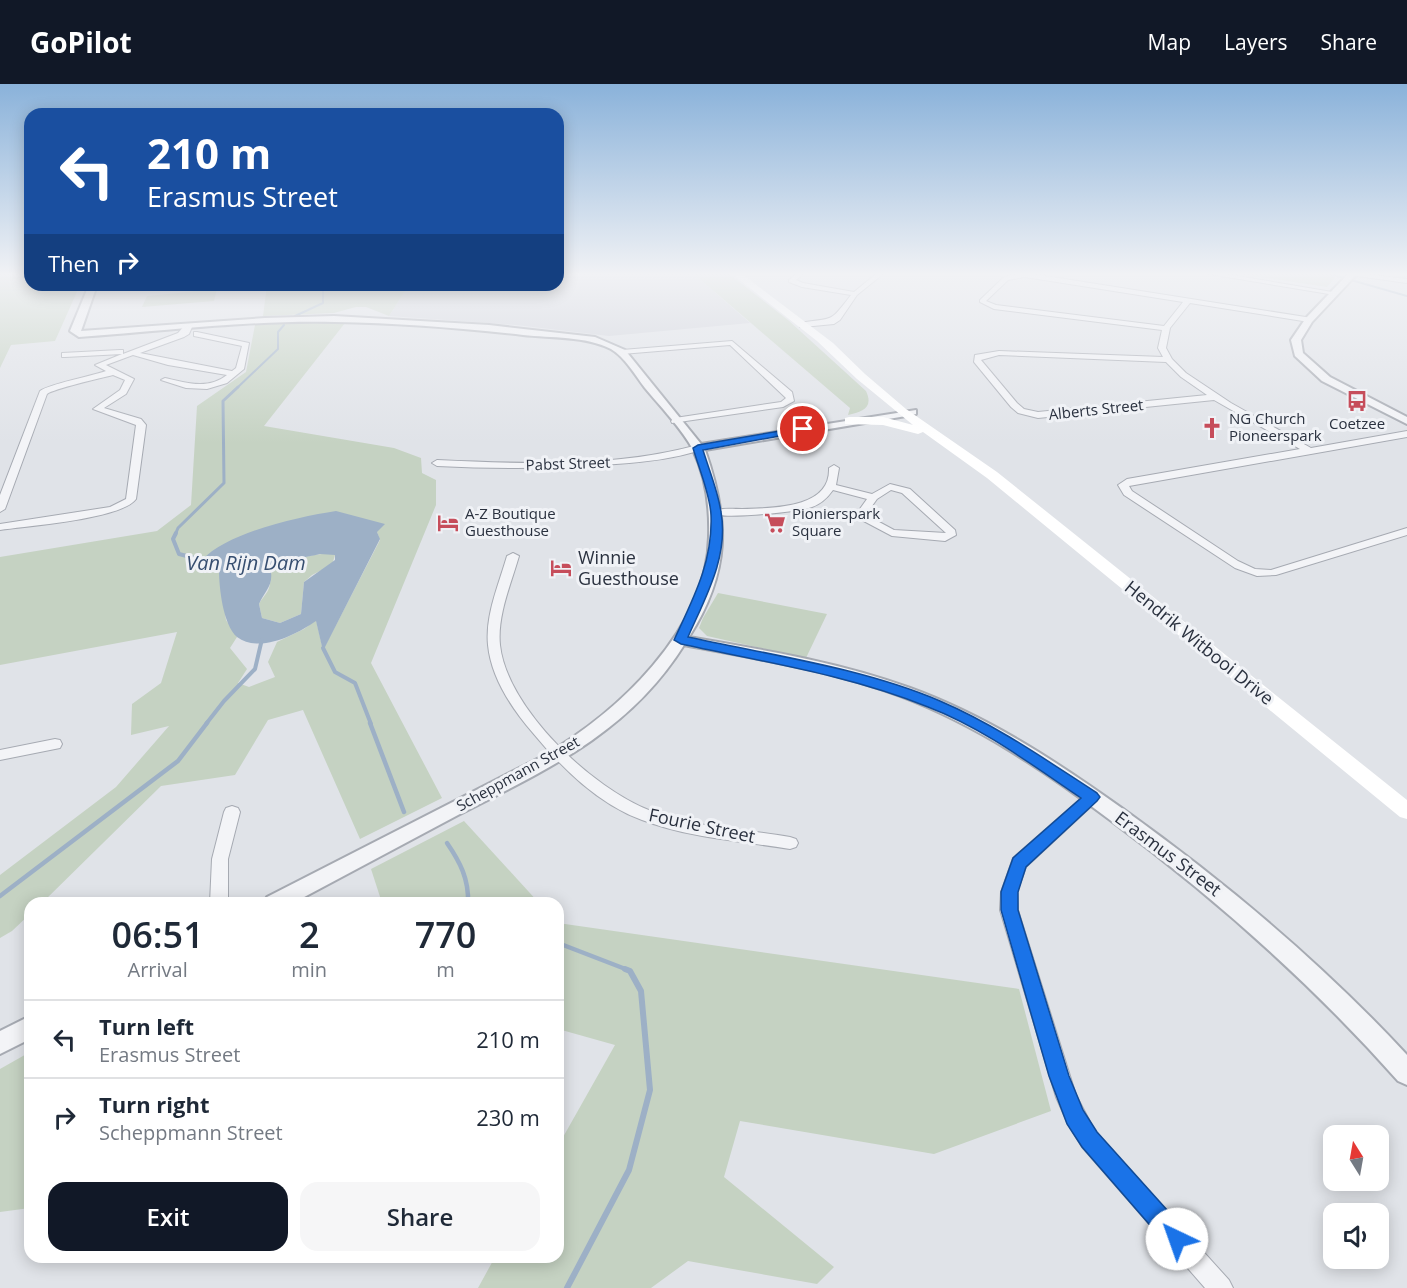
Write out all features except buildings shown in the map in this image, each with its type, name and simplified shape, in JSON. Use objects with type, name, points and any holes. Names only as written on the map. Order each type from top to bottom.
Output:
[{"type":"main road","name":"Hendrik Witbooi Drive","points":[[810,330],[931,434],[992,475]]},
{"type":"main road","name":"Hendrik Witbooi Drive","points":[[820,338],[870,387],[966,452],[1407,811]]},
{"type":"main road","points":[[849,421],[866,415],[876,406],[877,401],[870,387]]},
{"type":"main road","points":[[849,421],[883,421],[931,434]]},
{"type":"street","name":"Scheppmann Street","points":[[75,330],[79,334],[138,330]]},
{"type":"street","points":[[0,527],[112,510],[128,503],[131,499],[141,425],[138,421],[97,410],[123,392],[130,379],[99,365],[184,334],[186,330]]},
{"type":"street","name":"Scheppmann Street","points":[[286,897],[560,754],[633,699],[654,677],[681,640],[710,573],[716,548],[716,513],[698,448],[622,352],[612,345],[595,340],[508,330]]},
{"type":"street","points":[[1166,330],[1162,350],[1167,360],[1176,369],[1216,398],[1312,452]]},
{"type":"street","points":[[1302,330],[1296,340],[1298,354],[1304,360],[1326,379],[1407,421]]},
{"type":"street","points":[[165,380],[197,387],[210,387],[222,383],[240,369],[246,345],[197,334]]},
{"type":"street","points":[[622,352],[732,344],[789,394],[791,399],[783,404],[675,421]]},
{"type":"street","points":[[64,355],[132,352],[173,364],[187,364],[233,374]]},
{"type":"street","name":"Alberts Street","points":[[1167,360],[999,353],[984,355],[978,357],[977,360],[1014,405],[1021,411],[1038,415],[1216,398]]},
{"type":"street","points":[[0,508],[43,393],[49,388],[73,384],[113,372]]},
{"type":"street","points":[[698,448],[908,412]]},
{"type":"street","points":[[1407,434],[1131,481],[1123,485],[1128,493],[1234,563],[1260,574],[1272,573],[1407,531]]},
{"type":"street","name":"Pabst Street","points":[[437,463],[587,464],[647,458],[698,448]]},
{"type":"street","points":[[716,513],[802,507],[816,501],[830,486],[835,476],[834,468]]},
{"type":"street","points":[[830,486],[873,497],[886,488],[903,489],[951,532],[951,535],[945,538],[897,534],[884,530],[862,515],[873,497]]},
{"type":"street","name":"Fourie Street","points":[[513,556],[495,626],[494,646],[498,663],[513,697],[532,723],[560,754],[602,791],[624,806],[646,815],[680,825],[790,843]]},
{"type":"street","name":"Erasmus Street","points":[[681,640],[852,676],[925,700],[1002,738],[1092,797],[1196,874],[1250,918],[1330,991],[1407,1073]]},
{"type":"street","points":[[0,755],[56,744]]},
{"type":"street","points":[[1092,797],[1019,863],[1009,892],[1010,910],[1059,1076],[1075,1117],[1089,1140],[1221,1288]]},
{"type":"street","points":[[219,897],[220,859],[232,812]]},
{"type":"street","points":[[0,1043],[24,1030]]},
{"type":"shaded area","points":[[560,330],[672,330],[609,336]]},
{"type":"green space","points":[[0,330],[60,330],[55,341],[11,345],[0,368]]},
{"type":"green space","points":[[254,330],[339,330],[264,426],[394,448],[421,458],[422,473],[436,480],[436,505],[371,663],[442,798],[360,839],[303,710],[268,720],[235,775],[161,786],[48,897],[24,897],[24,920],[0,938],[0,875],[116,787],[169,726],[131,735],[132,704],[161,683],[177,632],[0,665],[0,557],[157,531],[191,505],[197,406],[246,372]],"holes":[[[377,532],[380,540],[323,650],[316,620],[304,629],[277,642],[268,662],[275,677],[249,687],[238,683],[247,669],[230,648],[237,637],[226,620],[219,569]]]},
{"type":"green space","points":[[759,330],[799,330],[866,391],[868,405],[848,415],[850,408]]},
{"type":"green space","points":[[329,553],[335,555],[332,565],[312,575],[304,582],[301,614],[280,623],[262,618],[259,604],[268,590],[271,572],[275,567],[298,558]]},
{"type":"green space","points":[[718,593],[827,614],[806,658],[707,636],[699,628]]},
{"type":"green space","points":[[464,821],[534,897],[380,897],[371,869]]},
{"type":"green space","points":[[564,924],[1019,989],[1051,1111],[934,1154],[740,1121],[724,1177],[834,1267],[817,1284],[688,1261],[651,1288],[478,1288],[492,1263],[564,1263],[564,1135],[615,1045],[564,1031]]},
{"type":"green space","points":[[24,1055],[24,1209],[0,1212],[0,1069]]},
{"type":"water","name":"Van Rijn Dam","points":[[336,511],[385,524],[377,532],[380,539],[323,651],[316,621],[289,636],[267,643],[246,642],[237,637],[225,615],[219,570],[209,571],[202,560],[229,541],[246,534],[264,527]],"holes":[[[320,554],[335,555],[335,560],[304,582],[301,614],[280,623],[262,618],[259,604],[269,585],[271,572],[275,568],[300,558]]]},
{"type":"waterway","points":[[237,388],[278,349],[280,330]]},
{"type":"waterway","points":[[175,535],[178,528],[224,483],[223,401],[238,387]]},
{"type":"waterway","points":[[175,535],[173,539],[179,554],[206,561]]},
{"type":"waterway","points":[[206,724],[224,701],[255,669],[262,639]]},
{"type":"waterway","points":[[323,648],[335,672],[355,683],[371,724]]},
{"type":"waterway","points":[[0,896],[178,761],[207,723]]},
{"type":"waterway","points":[[370,723],[404,812]]},
{"type":"waterway","points":[[447,843],[463,871],[468,897]]},
{"type":"waterway","points":[[564,945],[628,970]]},
{"type":"waterway","points":[[567,1288],[629,1170],[650,1090],[641,991],[630,971],[625,969]]},
{"type":"place","name":"Coetzee","points":[[1357,401]]},
{"type":"place","name":"NG Church Pioneerspark","points":[[1212,428]]},
{"type":"place","name":"A-Z Boutique Guesthouse","points":[[448,523]]},
{"type":"place","name":"Pionierspark Square","points":[[775,523]]},
{"type":"place","name":"Winnie Guesthouse","points":[[561,568]]},
{"type":"route","points":[[803,429],[698,448],[716,513],[716,548],[709,577],[681,640],[852,676],[904,692],[952,712],[1002,738],[1092,797],[1019,863],[1009,892],[1010,910],[1059,1076],[1075,1117],[1089,1140],[1177,1239]]}]
